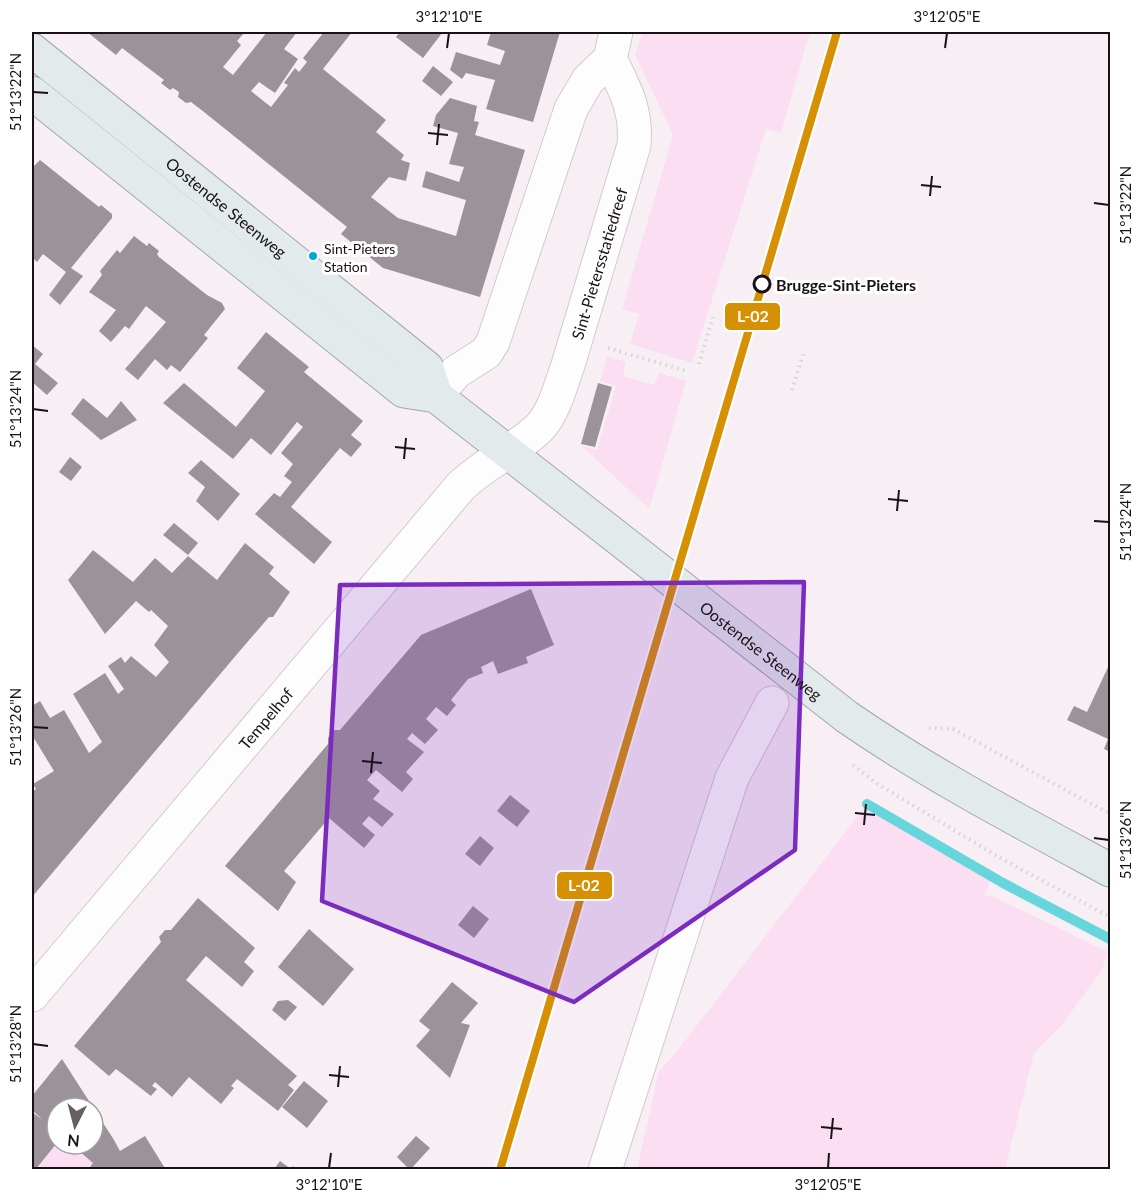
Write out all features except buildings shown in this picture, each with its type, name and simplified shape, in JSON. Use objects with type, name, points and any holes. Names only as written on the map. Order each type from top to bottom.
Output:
[{"type":"main road","name":"Oostendse Steenweg","points":[[36,64],[427,368],[436,396]]},
{"type":"main road","name":"Oostendse Steenweg","points":[[32,93],[404,391],[436,396],[856,723],[899,753],[981,801],[1110,870]]},
{"type":"street","name":"Sint-Pietersstatiedreef","points":[[436,396],[456,372],[486,353],[493,342],[571,109],[613,45]]},
{"type":"street","name":"Sint-Pietersstatiedreef","points":[[507,450],[541,426],[558,394],[634,145],[636,123],[613,45]]},
{"type":"street","name":"Tempelhof","points":[[32,995],[461,486],[479,468],[507,450]]},
{"type":"street","points":[[605,1170],[732,778],[772,703]]},
{"type":"path","points":[[699,364],[713,317]]},
{"type":"path","points":[[606,348],[687,371]]},
{"type":"path","points":[[792,390],[804,352]]},
{"type":"path","points":[[924,727],[953,729],[1110,814]]},
{"type":"highlighted area","points":[[804,582],[795,850],[574,1002],[322,901],[340,585]]},
{"type":"shaded area","points":[[642,32],[810,32],[781,133],[766,129],[692,363],[630,344],[639,314],[622,309],[673,135],[635,55]]},
{"type":"shaded area","points":[[607,356],[626,362],[623,376],[654,385],[659,373],[686,381],[649,509],[582,446],[597,450],[616,386],[600,381]]},
{"type":"shaded area","points":[[867,804],[993,876],[984,895],[992,896],[1108,952],[1102,970],[1061,1026],[1034,1053],[1005,1169],[637,1169],[659,1071],[674,1055]]},
{"type":"shaded area","points":[[46,1156],[86,1156],[94,1163],[88,1169],[35,1170]]},
{"type":"waterway","points":[[867,804],[1003,883],[1110,939]]},
{"type":"transit line","name":"L-02","points":[[500,1170],[837,32]]},
{"type":"place","name":"Sint-Pieters Station","points":[[313,256]]},
{"type":"place","name":"Brugge-Sint-Pieters","points":[[762,284]]}]
